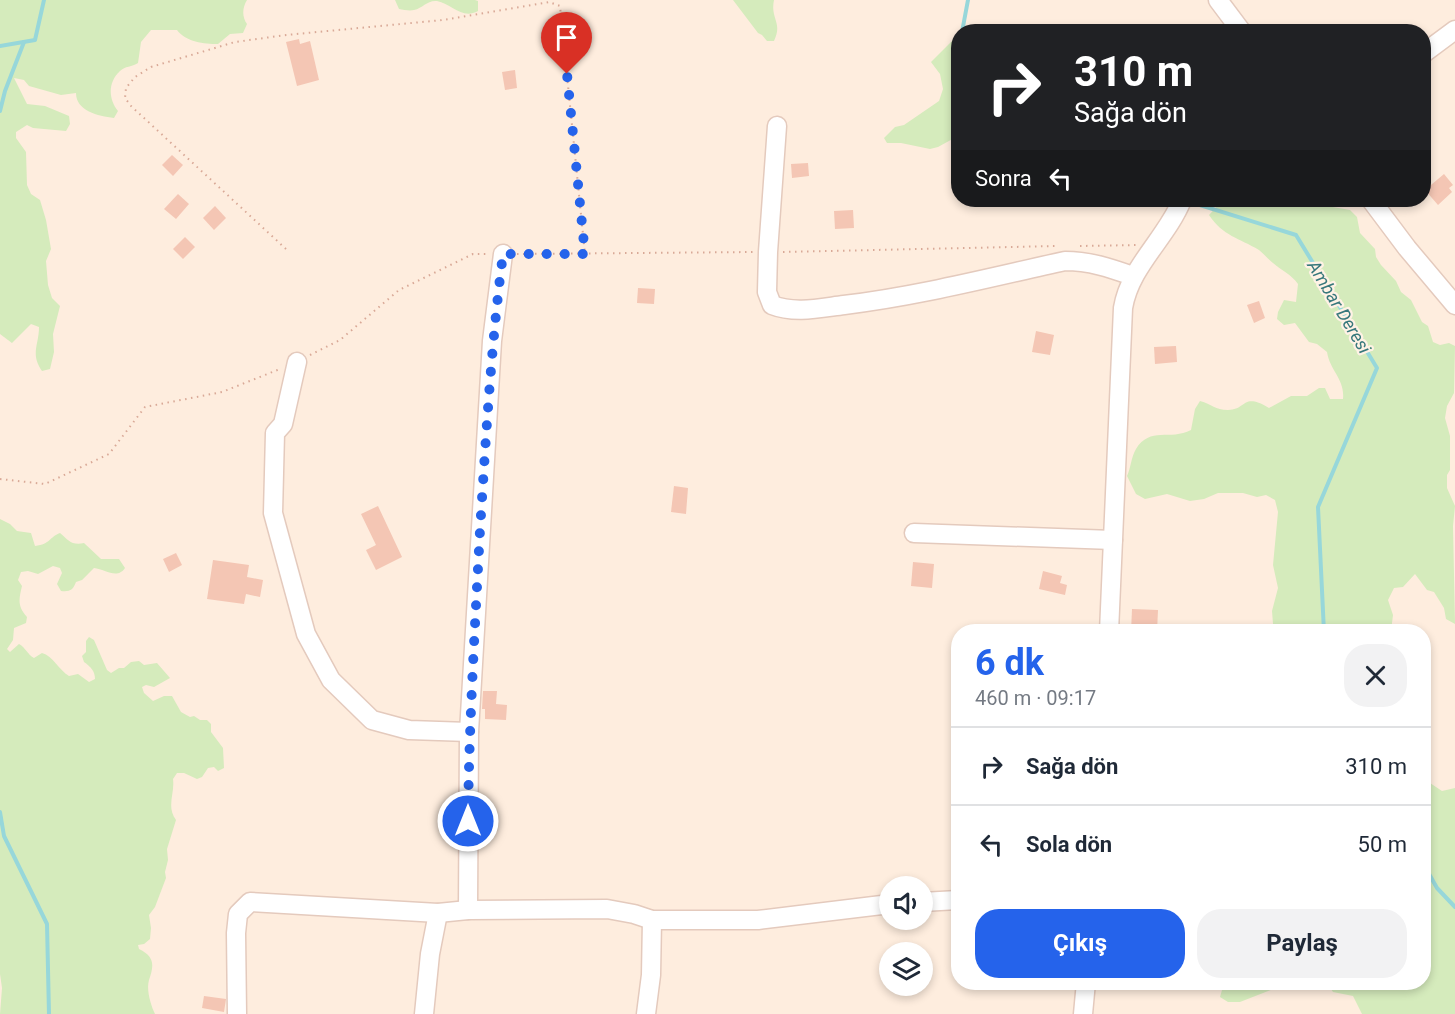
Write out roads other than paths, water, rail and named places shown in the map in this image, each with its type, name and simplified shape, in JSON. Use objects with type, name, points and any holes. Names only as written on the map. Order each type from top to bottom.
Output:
[{"type":"street","points":[[1218,0],[1236,24]]},
{"type":"street","points":[[1431,48],[1455,30]]},
{"type":"street","points":[[777,126],[768,252],[767,292],[772,305],[784,310],[804,310],[891,299],[1065,261],[1084,261],[1133,276]]},
{"type":"street","points":[[1109,624],[1123,308],[1126,291],[1133,276],[1175,218],[1179,207]]},
{"type":"street","points":[[1376,207],[1455,305]]},
{"type":"street","points":[[468,910],[469,732],[492,341],[503,254]]},
{"type":"street","points":[[297,362],[283,424],[275,433],[273,513],[306,634],[331,680],[372,720],[409,730],[469,732]]},
{"type":"street","points":[[914,533],[1113,540]]},
{"type":"street","points":[[933,901],[951,900]]},
{"type":"street","points":[[237,1014],[236,933],[238,914],[250,902],[438,913],[468,910],[607,909],[652,920],[758,920],[879,905]]},
{"type":"street","points":[[424,1014],[430,954],[438,913]]},
{"type":"street","points":[[646,1014],[651,975],[652,920]]},
{"type":"street","points":[[1083,1014],[1085,990]]},
{"type":"waterway","points":[[0,46],[35,40],[44,0]]},
{"type":"waterway","name":"Ambar Deresi","points":[[964,24],[968,0]]},
{"type":"waterway","points":[[0,111],[5,91],[24,42]]},
{"type":"waterway","name":"Ambar Deresi","points":[[1206,207],[1296,235],[1377,368],[1318,507],[1324,624]]},
{"type":"waterway","points":[[0,812],[4,836],[47,924],[49,1014]]},
{"type":"waterway","name":"Ambar Deresi","points":[[1431,877],[1437,888],[1455,907]]}]
